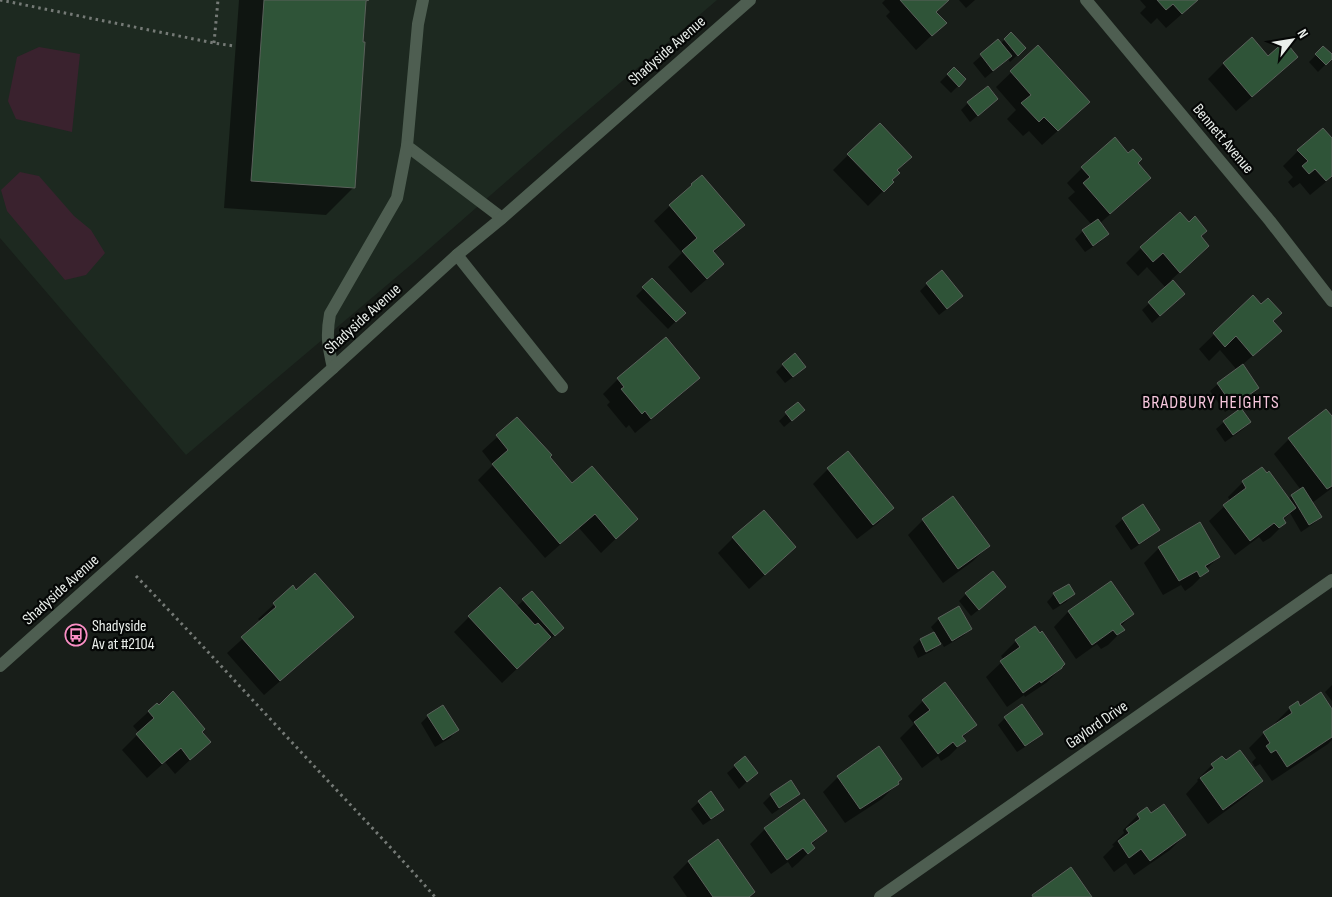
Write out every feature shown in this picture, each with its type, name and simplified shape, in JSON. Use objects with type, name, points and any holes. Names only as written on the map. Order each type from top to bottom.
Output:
[{"type":"street","points":[[333,368],[328,346],[327,330],[330,314],[397,198],[407,146],[418,24],[423,0]]},
{"type":"street","name":"Shadyside Avenue","points":[[0,666],[457,255],[502,218],[750,0]]},
{"type":"street","name":"Bennett Avenue","points":[[1086,0],[1270,221],[1332,301]]},
{"type":"street","points":[[407,146],[502,218]]},
{"type":"street","points":[[457,255],[562,387]]},
{"type":"street","name":"Gaylord Drive","points":[[880,897],[1332,580]]},
{"type":"path","points":[[0,0],[234,46]]},
{"type":"path","points":[[214,43],[218,0]]},
{"type":"path","points":[[120,559],[435,897]]},
{"type":"shaded area","points":[[0,0],[717,0],[413,263],[186,455],[0,238]]},
{"type":"shaded area","points":[[39,47],[80,54],[72,132],[16,119],[8,101],[17,57]]},
{"type":"shaded area","points":[[20,172],[39,176],[74,216],[91,230],[105,253],[86,275],[65,280],[7,211],[1,190]]},
{"type":"building","points":[[264,0],[369,0],[366,1],[355,188],[251,181]]},
{"type":"building","points":[[900,0],[949,0],[936,12],[947,23],[932,36]]},
{"type":"building","points":[[1157,0],[1198,0],[1182,14],[1173,4],[1166,10]]},
{"type":"building","points":[[1011,32],[1026,48],[1018,56],[1004,39]]},
{"type":"building","points":[[1252,37],[1268,56],[1285,41],[1298,57],[1252,97],[1223,63]]},
{"type":"building","points":[[998,39],[1012,56],[993,71],[980,54]]},
{"type":"building","points":[[1038,45],[1090,102],[1058,131],[1044,117],[1039,122],[1021,103],[1031,95],[1010,71]]},
{"type":"building","points":[[1323,46],[1332,54],[1332,59],[1326,65],[1315,54]]},
{"type":"building","points":[[954,67],[966,79],[959,87],[947,74]]},
{"type":"building","points":[[988,86],[998,99],[978,116],[967,102]]},
{"type":"building","points":[[880,123],[912,157],[897,170],[900,173],[892,180],[894,182],[884,192],[847,154]]},
{"type":"building","points":[[1323,128],[1332,138],[1332,176],[1326,181],[1315,169],[1309,174],[1302,166],[1308,161],[1297,150]]},
{"type":"building","points":[[1115,137],[1128,153],[1133,149],[1142,159],[1138,163],[1151,178],[1110,214],[1083,183],[1090,177],[1081,167]]},
{"type":"building","points":[[702,175],[745,225],[713,251],[724,264],[707,279],[682,251],[697,238],[669,205]]},
{"type":"building","points":[[1180,212],[1189,222],[1195,216],[1207,231],[1201,236],[1209,246],[1180,273],[1163,253],[1153,262],[1140,247]]},
{"type":"building","points":[[1098,219],[1109,234],[1093,246],[1082,230]]},
{"type":"building","points":[[942,270],[963,296],[947,309],[926,283]]},
{"type":"building","points":[[652,278],[686,313],[676,322],[642,287]]},
{"type":"building","points":[[1173,280],[1185,294],[1160,316],[1148,302]]},
{"type":"building","points":[[1253,295],[1261,304],[1268,298],[1282,313],[1273,321],[1282,331],[1253,356],[1236,336],[1225,347],[1213,333]]},
{"type":"building","points":[[666,337],[700,378],[651,419],[645,411],[642,414],[621,389],[624,387],[617,378]]},
{"type":"building","points":[[795,353],[806,367],[793,377],[782,364]]},
{"type":"building","points":[[1243,364],[1259,388],[1233,406],[1217,383]]},
{"type":"building","points":[[798,402],[805,410],[792,421],[785,412]]},
{"type":"building","points":[[1241,408],[1251,422],[1233,435],[1223,421]]},
{"type":"building","points":[[1326,409],[1332,416],[1332,486],[1327,489],[1288,438]]},
{"type":"building","points":[[517,417],[552,455],[550,457],[572,483],[592,466],[638,519],[616,539],[595,514],[560,544],[492,464],[508,450],[496,435]]},
{"type":"building","points":[[848,451],[894,508],[873,525],[827,468]]},
{"type":"building","points":[[1262,467],[1267,473],[1269,471],[1296,508],[1283,518],[1286,523],[1279,528],[1274,523],[1250,541],[1223,505],[1246,488],[1242,481]]},
{"type":"building","points":[[1303,487],[1322,517],[1309,525],[1291,495]]},
{"type":"building","points":[[953,496],[990,546],[958,569],[922,519]]},
{"type":"building","points":[[1143,504],[1160,530],[1139,544],[1122,518]]},
{"type":"building","points":[[764,510],[796,547],[765,575],[732,537]]},
{"type":"building","points":[[1200,522],[1220,557],[1205,566],[1209,571],[1200,577],[1197,571],[1179,581],[1158,547]]},
{"type":"building","points":[[993,571],[1006,587],[979,610],[965,593]]},
{"type":"building","points":[[315,573],[354,617],[280,681],[241,637],[276,607],[273,603],[293,585],[296,590]]},
{"type":"building","points":[[1111,581],[1134,614],[1120,624],[1125,630],[1117,635],[1113,630],[1092,645],[1068,611]]},
{"type":"building","points":[[1069,584],[1075,594],[1060,604],[1053,593]]},
{"type":"building","points":[[500,587],[535,625],[538,623],[551,637],[517,669],[468,616]]},
{"type":"building","points":[[532,591],[564,628],[555,636],[522,599]]},
{"type":"building","points":[[959,606],[972,629],[952,641],[938,618]]},
{"type":"building","points":[[1035,626],[1040,633],[1042,631],[1065,664],[1041,683],[1040,681],[1023,693],[1000,661],[1020,647],[1015,640]]},
{"type":"building","points":[[934,632],[941,644],[926,652],[920,639]]},
{"type":"building","points":[[945,682],[977,725],[962,736],[966,741],[957,747],[953,742],[938,754],[914,722],[930,710],[922,700]]},
{"type":"building","points":[[173,691],[205,729],[202,732],[211,742],[190,760],[181,748],[162,764],[136,734],[154,718],[148,711],[157,703],[159,705]]},
{"type":"building","points":[[1321,692],[1332,709],[1332,737],[1287,767],[1276,750],[1271,753],[1266,746],[1270,743],[1263,732],[1292,713],[1289,707],[1298,701],[1300,706]]},
{"type":"building","points":[[1022,704],[1043,734],[1025,746],[1004,717]]},
{"type":"building","points":[[443,705],[459,730],[443,740],[427,715]]},
{"type":"building","points":[[879,746],[902,779],[898,782],[899,784],[860,809],[837,776]]},
{"type":"building","points":[[1240,750],[1263,781],[1223,810],[1200,778],[1214,768],[1211,764],[1222,756],[1226,760]]},
{"type":"building","points":[[745,756],[758,773],[747,782],[734,765]]},
{"type":"building","points":[[791,780],[800,794],[779,808],[770,794]]},
{"type":"building","points":[[711,791],[724,810],[711,819],[698,801]]},
{"type":"building","points":[[804,799],[827,831],[811,843],[815,848],[808,854],[803,848],[787,860],[764,828]]},
{"type":"building","points":[[1164,804],[1186,835],[1150,861],[1141,849],[1129,858],[1118,841],[1129,833],[1126,829],[1140,819],[1137,814],[1147,807],[1151,813]]},
{"type":"building","points":[[718,839],[755,892],[749,897],[713,897],[688,861]]},
{"type":"building","points":[[1071,867],[1092,897],[1033,897],[1032,895]]},
{"type":"place","name":"Shadyside Av at #2104","points":[[76,635]]},
{"type":"district","name":"BRADBURY HEIGHTS","points":[[1211,402]]}]
